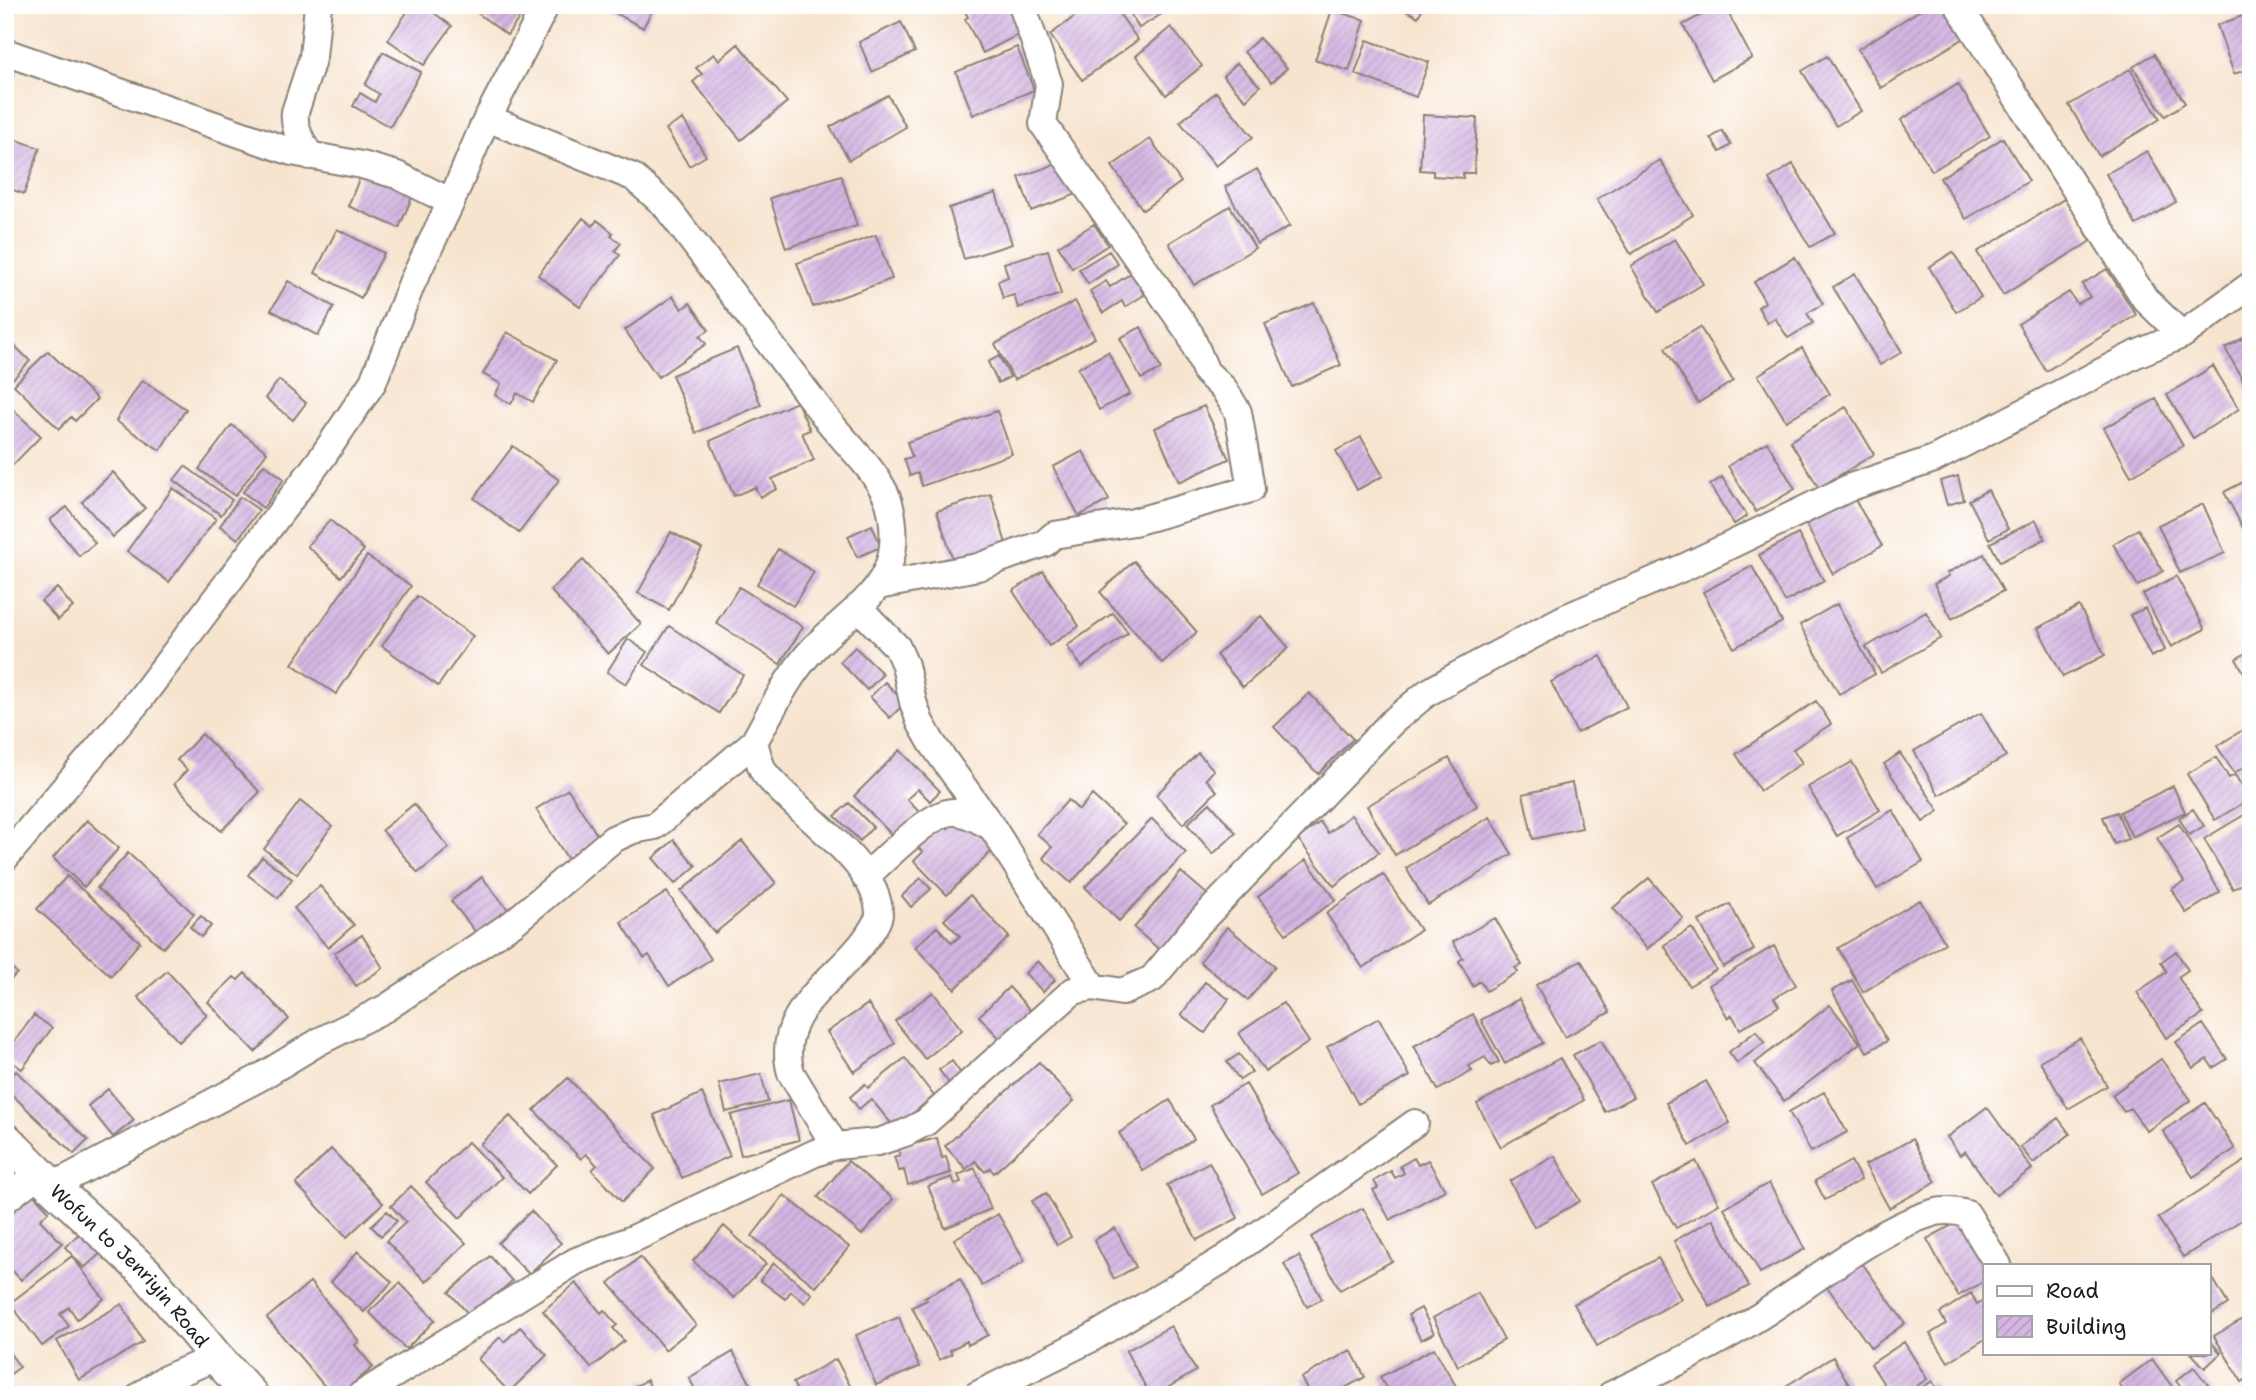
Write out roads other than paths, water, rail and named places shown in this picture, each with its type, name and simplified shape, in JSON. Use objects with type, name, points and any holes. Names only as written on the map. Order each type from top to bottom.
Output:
[{"type":"street","points":[[310,156],[294,121],[313,57],[318,5]]},
{"type":"street","points":[[5,858],[140,699],[323,456],[373,382],[412,283],[487,118],[547,5]]},
{"type":"street","points":[[878,586],[978,567],[1045,543],[1054,535],[1134,522],[1251,489],[1238,412],[1224,389],[1206,372],[1190,334],[1043,124],[1049,84],[1022,5]]},
{"type":"street","points":[[1958,5],[2145,299],[2182,335]]},
{"type":"street","points":[[5,52],[292,152],[362,165],[397,175],[451,202]]},
{"type":"street","points":[[5,1200],[259,1079],[320,1041],[386,1008],[513,923],[613,839],[633,830],[655,826],[754,742],[778,697],[812,649],[878,586],[890,561],[893,529],[887,496],[871,469],[828,421],[666,205],[633,177],[487,118]]},
{"type":"street","points":[[361,1395],[576,1261],[635,1238],[815,1153],[835,1146],[878,1142],[926,1122],[1073,991],[1093,987],[1122,992],[1152,979],[1196,926],[1392,722],[1427,693],[1565,618],[1687,566],[1851,487],[1934,459],[2134,355],[2182,335],[2251,285]]},
{"type":"street","points":[[858,607],[897,647],[905,665],[920,722],[932,743],[992,827],[1093,987]]},
{"type":"street","points":[[754,742],[763,771],[858,866],[876,893],[880,916],[866,940],[818,989],[795,1021],[788,1043],[791,1073],[835,1146]]},
{"type":"street","points":[[865,877],[934,817],[952,811],[967,814],[992,827]]},
{"type":"street","points":[[977,1395],[1090,1339],[1224,1259],[1415,1123]]},
{"type":"street","name":"Wofun to Jenriyin Road","points":[[5,1139],[146,1273],[251,1395]]},
{"type":"street","points":[[1611,1395],[1755,1319],[1864,1247],[1936,1212],[1953,1210],[1967,1214],[1997,1264]]},
{"type":"street","points":[[141,1395],[163,1380],[216,1357]]}]
